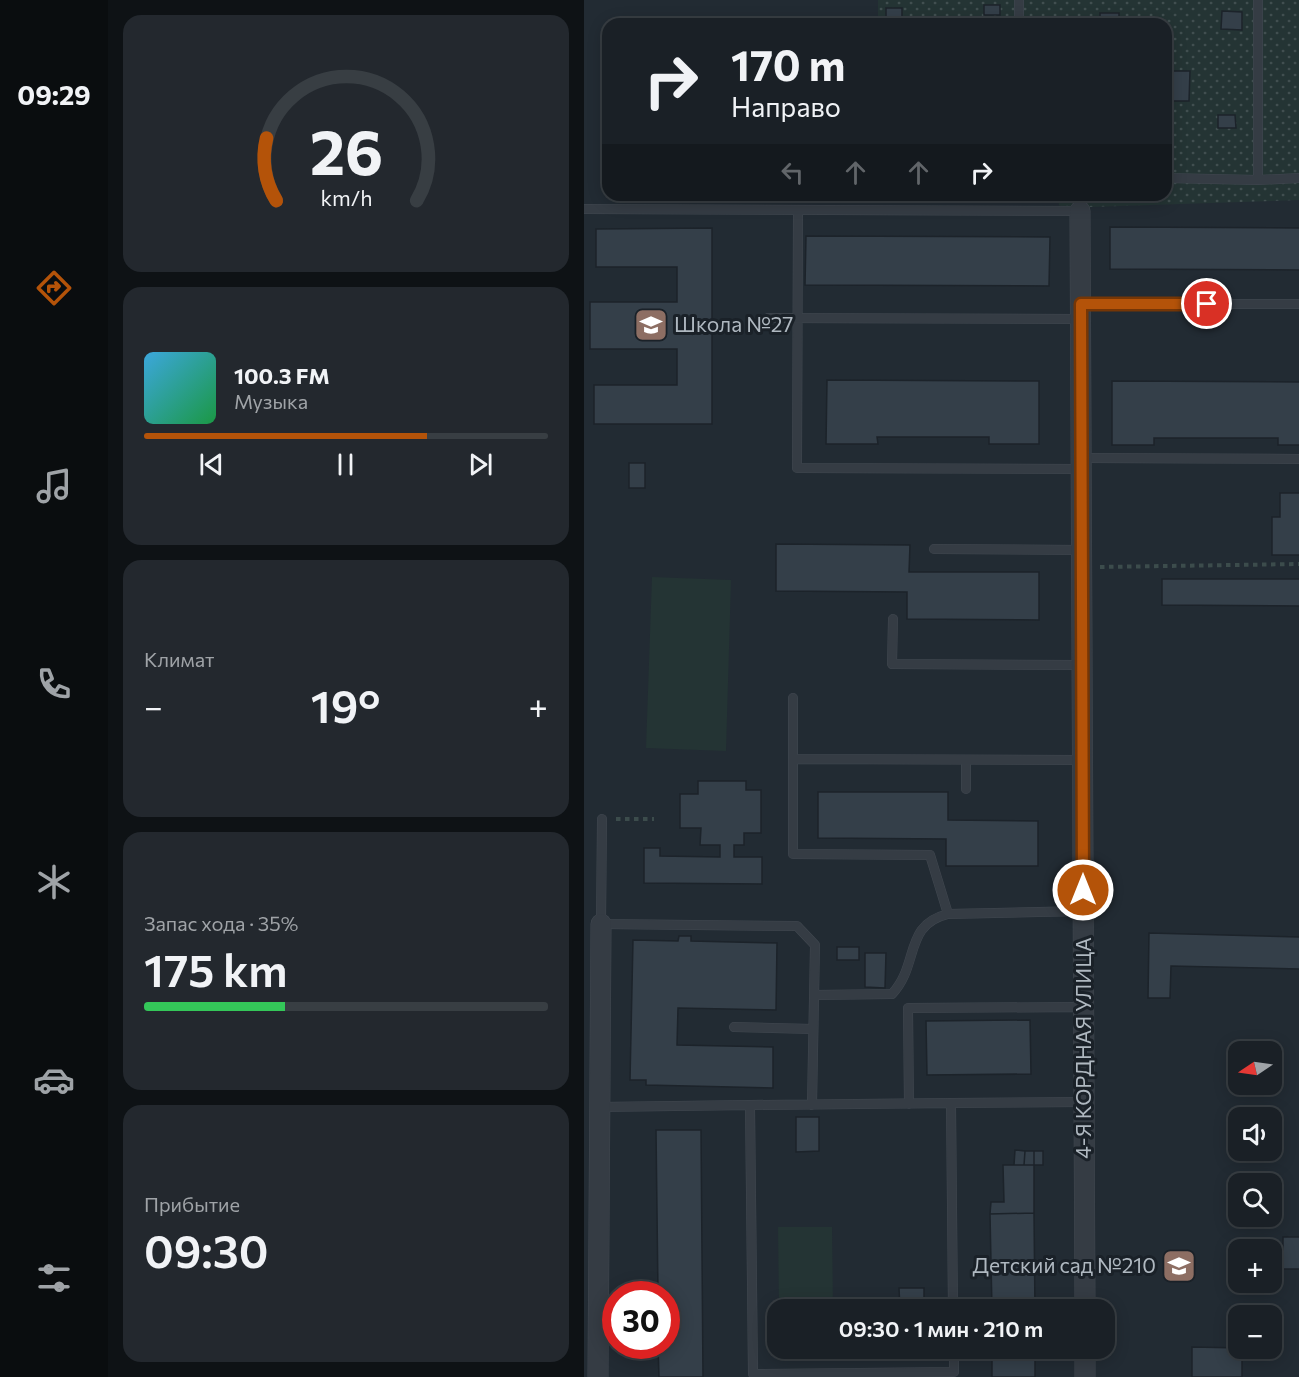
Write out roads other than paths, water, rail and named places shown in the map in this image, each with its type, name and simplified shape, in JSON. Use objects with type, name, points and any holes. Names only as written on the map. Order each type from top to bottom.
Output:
[{"type":"street","name":"4-Я КОРДНАЯ УЛИЦА","points":[[1080,203],[1085,1299]]},
{"type":"street","points":[[598,1377],[595,1145],[599,1107],[601,924]]},
{"type":"street","points":[[1085,1359],[1085,1377]]},
{"type":"lane","points":[[1019,0],[1019,18]]},
{"type":"lane","points":[[1258,0],[1258,180]]},
{"type":"lane","points":[[1172,178],[1258,180],[1300,178]]},
{"type":"lane","points":[[584,209],[798,210],[1080,203]]},
{"type":"lane","points":[[798,210],[797,468],[1300,459]]},
{"type":"lane","points":[[768,318],[1300,304]]},
{"type":"lane","points":[[934,549],[1082,558]]},
{"type":"lane","points":[[893,619],[892,664],[1082,665]]},
{"type":"lane","points":[[793,698],[793,854],[930,855],[948,914]]},
{"type":"lane","points":[[793,759],[1082,760]]},
{"type":"lane","points":[[966,760],[966,789]]},
{"type":"lane","points":[[602,819],[601,924],[797,926],[815,945],[812,1105]]},
{"type":"lane","points":[[814,995],[892,994],[903,982],[921,927],[933,917],[948,914],[1083,911]]},
{"type":"lane","points":[[909,1104],[908,1008],[1083,1007],[1084,1014]]},
{"type":"lane","points":[[734,1027],[813,1029]]},
{"type":"lane","points":[[599,1107],[1084,1102]]},
{"type":"lane","points":[[951,1103],[953,1299]]},
{"type":"lane","points":[[750,1105],[753,1374],[954,1372],[954,1359]]},
{"type":"place","name":"Школа №27","points":[[651,325]]},
{"type":"place","name":"Детский сад №210","points":[[1179,1266]]}]
